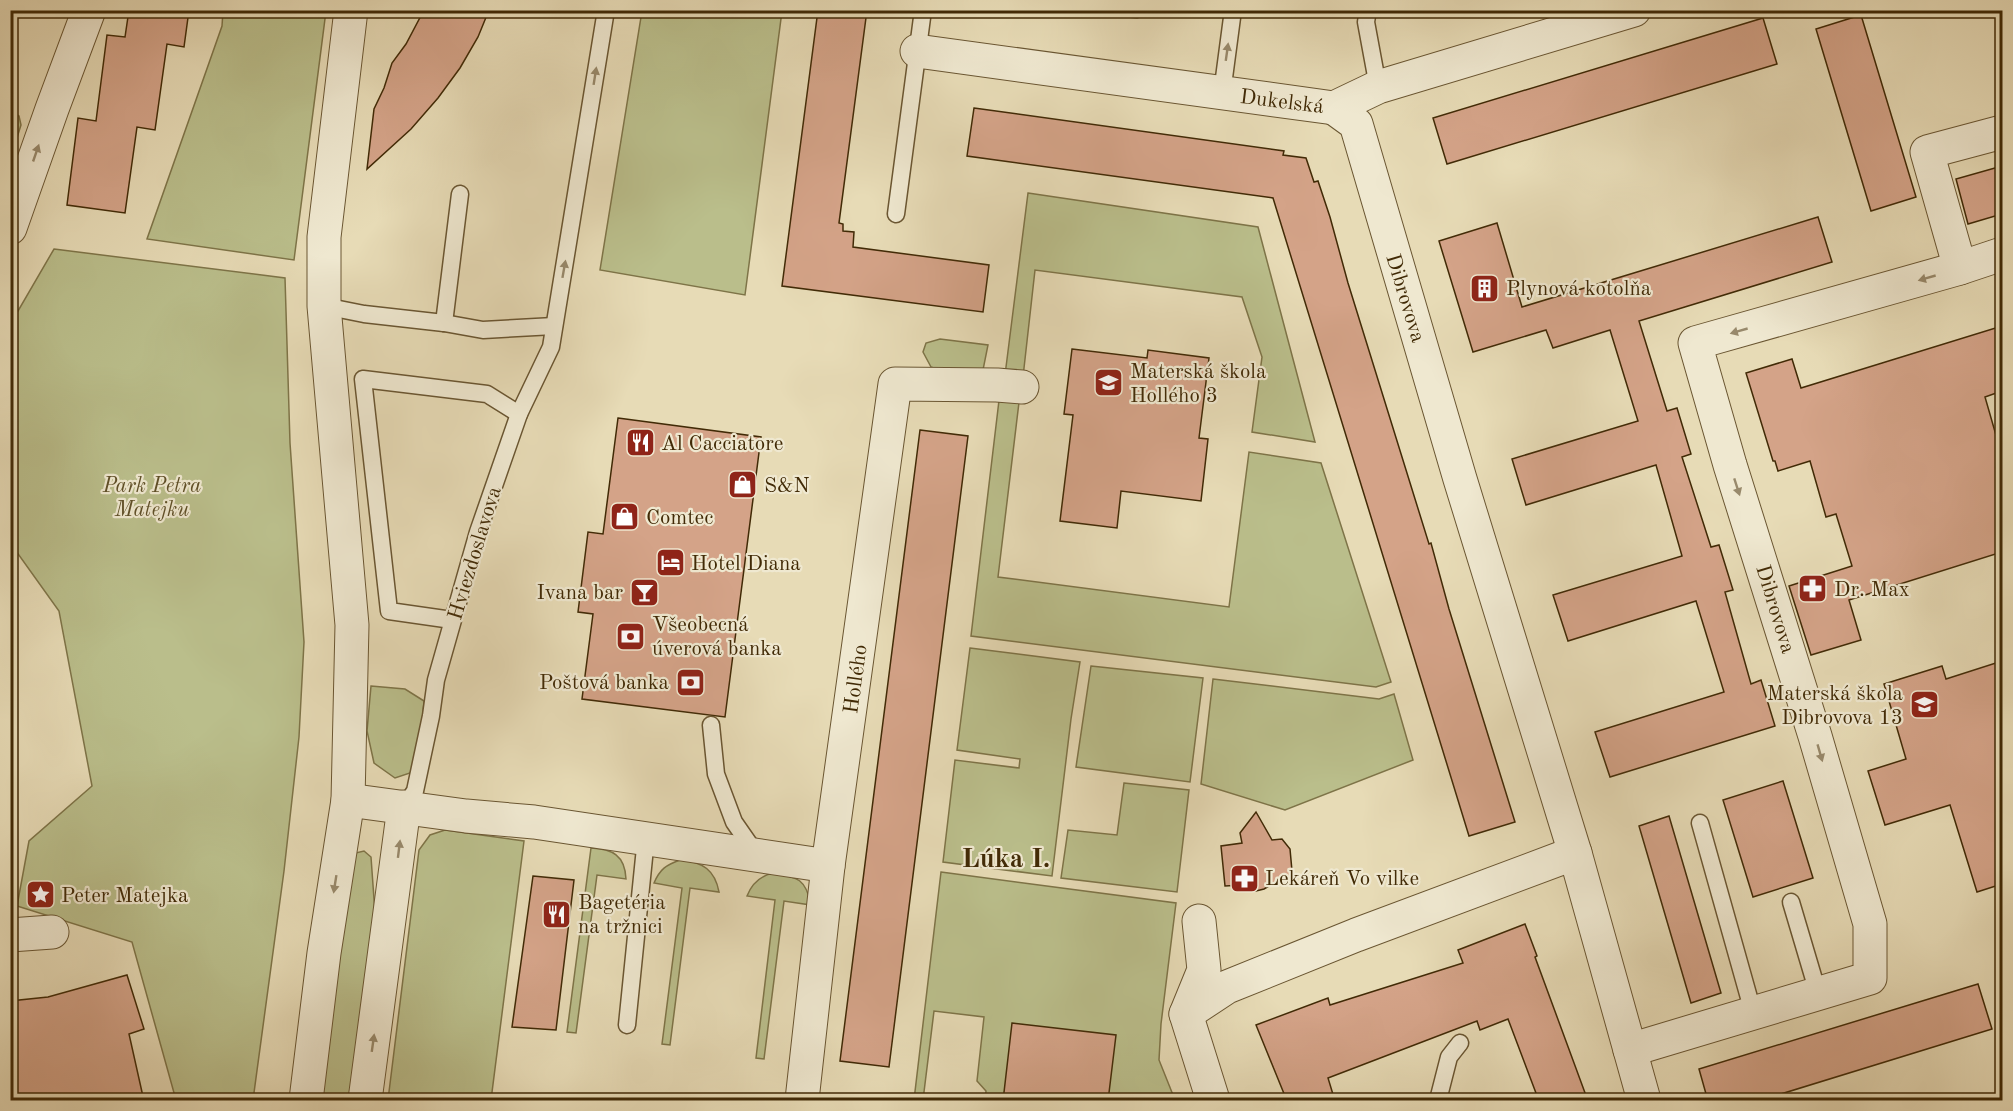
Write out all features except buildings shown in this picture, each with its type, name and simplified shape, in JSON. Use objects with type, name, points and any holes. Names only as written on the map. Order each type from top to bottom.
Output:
[{"type":"street","points":[[10,228],[89,10]]},
{"type":"street","points":[[306,1101],[324,953],[346,813],[352,625],[324,306],[324,237],[351,10]]},
{"type":"street","name":"Dukelská","points":[[917,51],[1334,108],[1378,87],[1634,10]]},
{"type":"street","name":"Dibrovova","points":[[1334,108],[1356,124],[1460,479],[1575,853],[1644,1101]]},
{"type":"street","points":[[1960,268],[1926,152],[2002,132]]},
{"type":"street","name":"Dibrovova","points":[[1630,1050],[1870,978],[1870,924],[1695,343],[2002,254]]},
{"type":"street","name":"Hollého","points":[[802,1101],[828,866],[895,384],[1022,387]]},
{"type":"street","points":[[346,813],[404,807],[466,816],[534,822],[828,866]]},
{"type":"street","name":"Hviezdoslavova","points":[[365,1101],[404,807]]},
{"type":"street","points":[[1186,1014],[1227,987],[1356,935],[1575,853]]},
{"type":"street","points":[[1199,921],[1204,970],[1186,1014],[1213,1101]]},
{"type":"street","points":[[10,935],[52,932]]},
{"type":"lane","name":"Hviezdoslavova","points":[[404,807],[415,791],[436,680],[478,532],[519,414],[551,347],[606,10]]},
{"type":"lane","points":[[896,214],[923,10]]},
{"type":"lane","points":[[1222,93],[1233,10]]},
{"type":"lane","points":[[1368,10],[1366,22],[1378,87]]},
{"type":"lane","points":[[444,323],[460,194]]},
{"type":"lane","points":[[324,306],[364,314],[483,330],[554,326]]},
{"type":"lane","points":[[452,620],[389,611],[363,379],[487,394],[519,414]]},
{"type":"lane","points":[[711,725],[716,774],[735,822],[758,856]]},
{"type":"lane","points":[[1700,823],[1753,1012]]},
{"type":"lane","points":[[627,1026],[646,838]]},
{"type":"lane","points":[[1791,902],[1818,993]]},
{"type":"lane","points":[[1438,1101],[1449,1057],[1460,1043]]},
{"type":"green space","points":[[223,11],[326,11],[294,260],[147,239],[222,26]]},
{"type":"green space","points":[[642,11],[782,11],[745,295],[600,270]]},
{"type":"green space","points":[[1076,11],[1161,11],[1137,18]]},
{"type":"green space","points":[[11,111],[19,116],[21,125],[11,157]]},
{"type":"green space","points":[[1028,193],[1258,227],[1315,442],[1252,432],[1262,357],[1242,297],[1035,270],[1023,377],[1005,375]]},
{"type":"green space","name":"Park Petra Matejku","points":[[54,249],[285,278],[290,443],[304,642],[299,737],[284,871],[253,1100],[176,1100],[132,942],[17,906],[29,841],[92,786],[59,611],[11,544],[11,323]]},
{"type":"green space","points":[[940,339],[988,345],[982,375],[945,372],[931,367],[923,352],[926,343]]},
{"type":"green space","points":[[1000,392],[1020,394],[998,577],[1229,607],[1249,452],[1321,463],[1391,682],[1376,687],[971,636]]},
{"type":"green space","points":[[970,648],[1080,662],[1052,876],[943,862],[955,760],[1019,768],[1020,759],[957,750]]},
{"type":"green space","points":[[1091,666],[1203,678],[1190,782],[1076,767]]},
{"type":"green space","points":[[1213,679],[1379,699],[1394,694],[1413,760],[1285,810],[1201,784]]},
{"type":"green space","points":[[371,686],[405,689],[424,701],[421,734],[413,772],[395,778],[374,763],[367,731]]},
{"type":"green space","points":[[1124,783],[1189,790],[1177,892],[1061,878],[1068,830],[1117,835]]},
{"type":"green space","points":[[445,830],[524,841],[491,1100],[388,1100],[419,850],[430,835]]},
{"type":"green space","points":[[591,848],[605,850],[616,855],[623,864],[626,879],[597,875],[576,1033],[567,1032]]},
{"type":"green space","points":[[364,851],[371,857],[377,941],[354,1100],[319,1100],[351,854]]},
{"type":"green space","points":[[680,860],[707,868],[719,892],[690,888],[670,1045],[662,1044],[682,888],[654,883],[664,868]]},
{"type":"green space","points":[[941,872],[1176,903],[1161,1024],[1159,1060],[1175,1100],[985,1100],[986,1091],[977,1081],[984,1017],[934,1011],[923,1100],[914,1100]]},
{"type":"green space","points":[[773,873],[800,881],[809,896],[811,905],[784,901],[764,1059],[756,1058],[775,900],[747,896],[757,881]]},
{"type":"place","name":"Plynová kotolňa","points":[[1485,288]]},
{"type":"place","name":"Materská škola Hollého 3","points":[[1109,383]]},
{"type":"place","name":"Al Cacciatore","points":[[640,443]]},
{"type":"place","name":"S&N","points":[[743,485]]},
{"type":"place","name":"Comtec","points":[[625,517]]},
{"type":"place","name":"Hotel Diana","points":[[670,563]]},
{"type":"place","name":"Dr. Max","points":[[1813,589]]},
{"type":"place","name":"Ivana bar","points":[[644,592]]},
{"type":"place","name":"Všeobecná úverová banka","points":[[631,636]]},
{"type":"place","name":"Poštová banka","points":[[690,682]]},
{"type":"place","name":"Materská škola Dibrovova 13","points":[[1924,705]]},
{"type":"place","name":"Lekáreň Vo vilke","points":[[1244,878]]},
{"type":"place","name":"Peter Matejka","points":[[40,895]]},
{"type":"place","name":"Bagetéria na tržnici","points":[[557,914]]},
{"type":"district","name":"Lúka I.","points":[[1006,858]]}]
